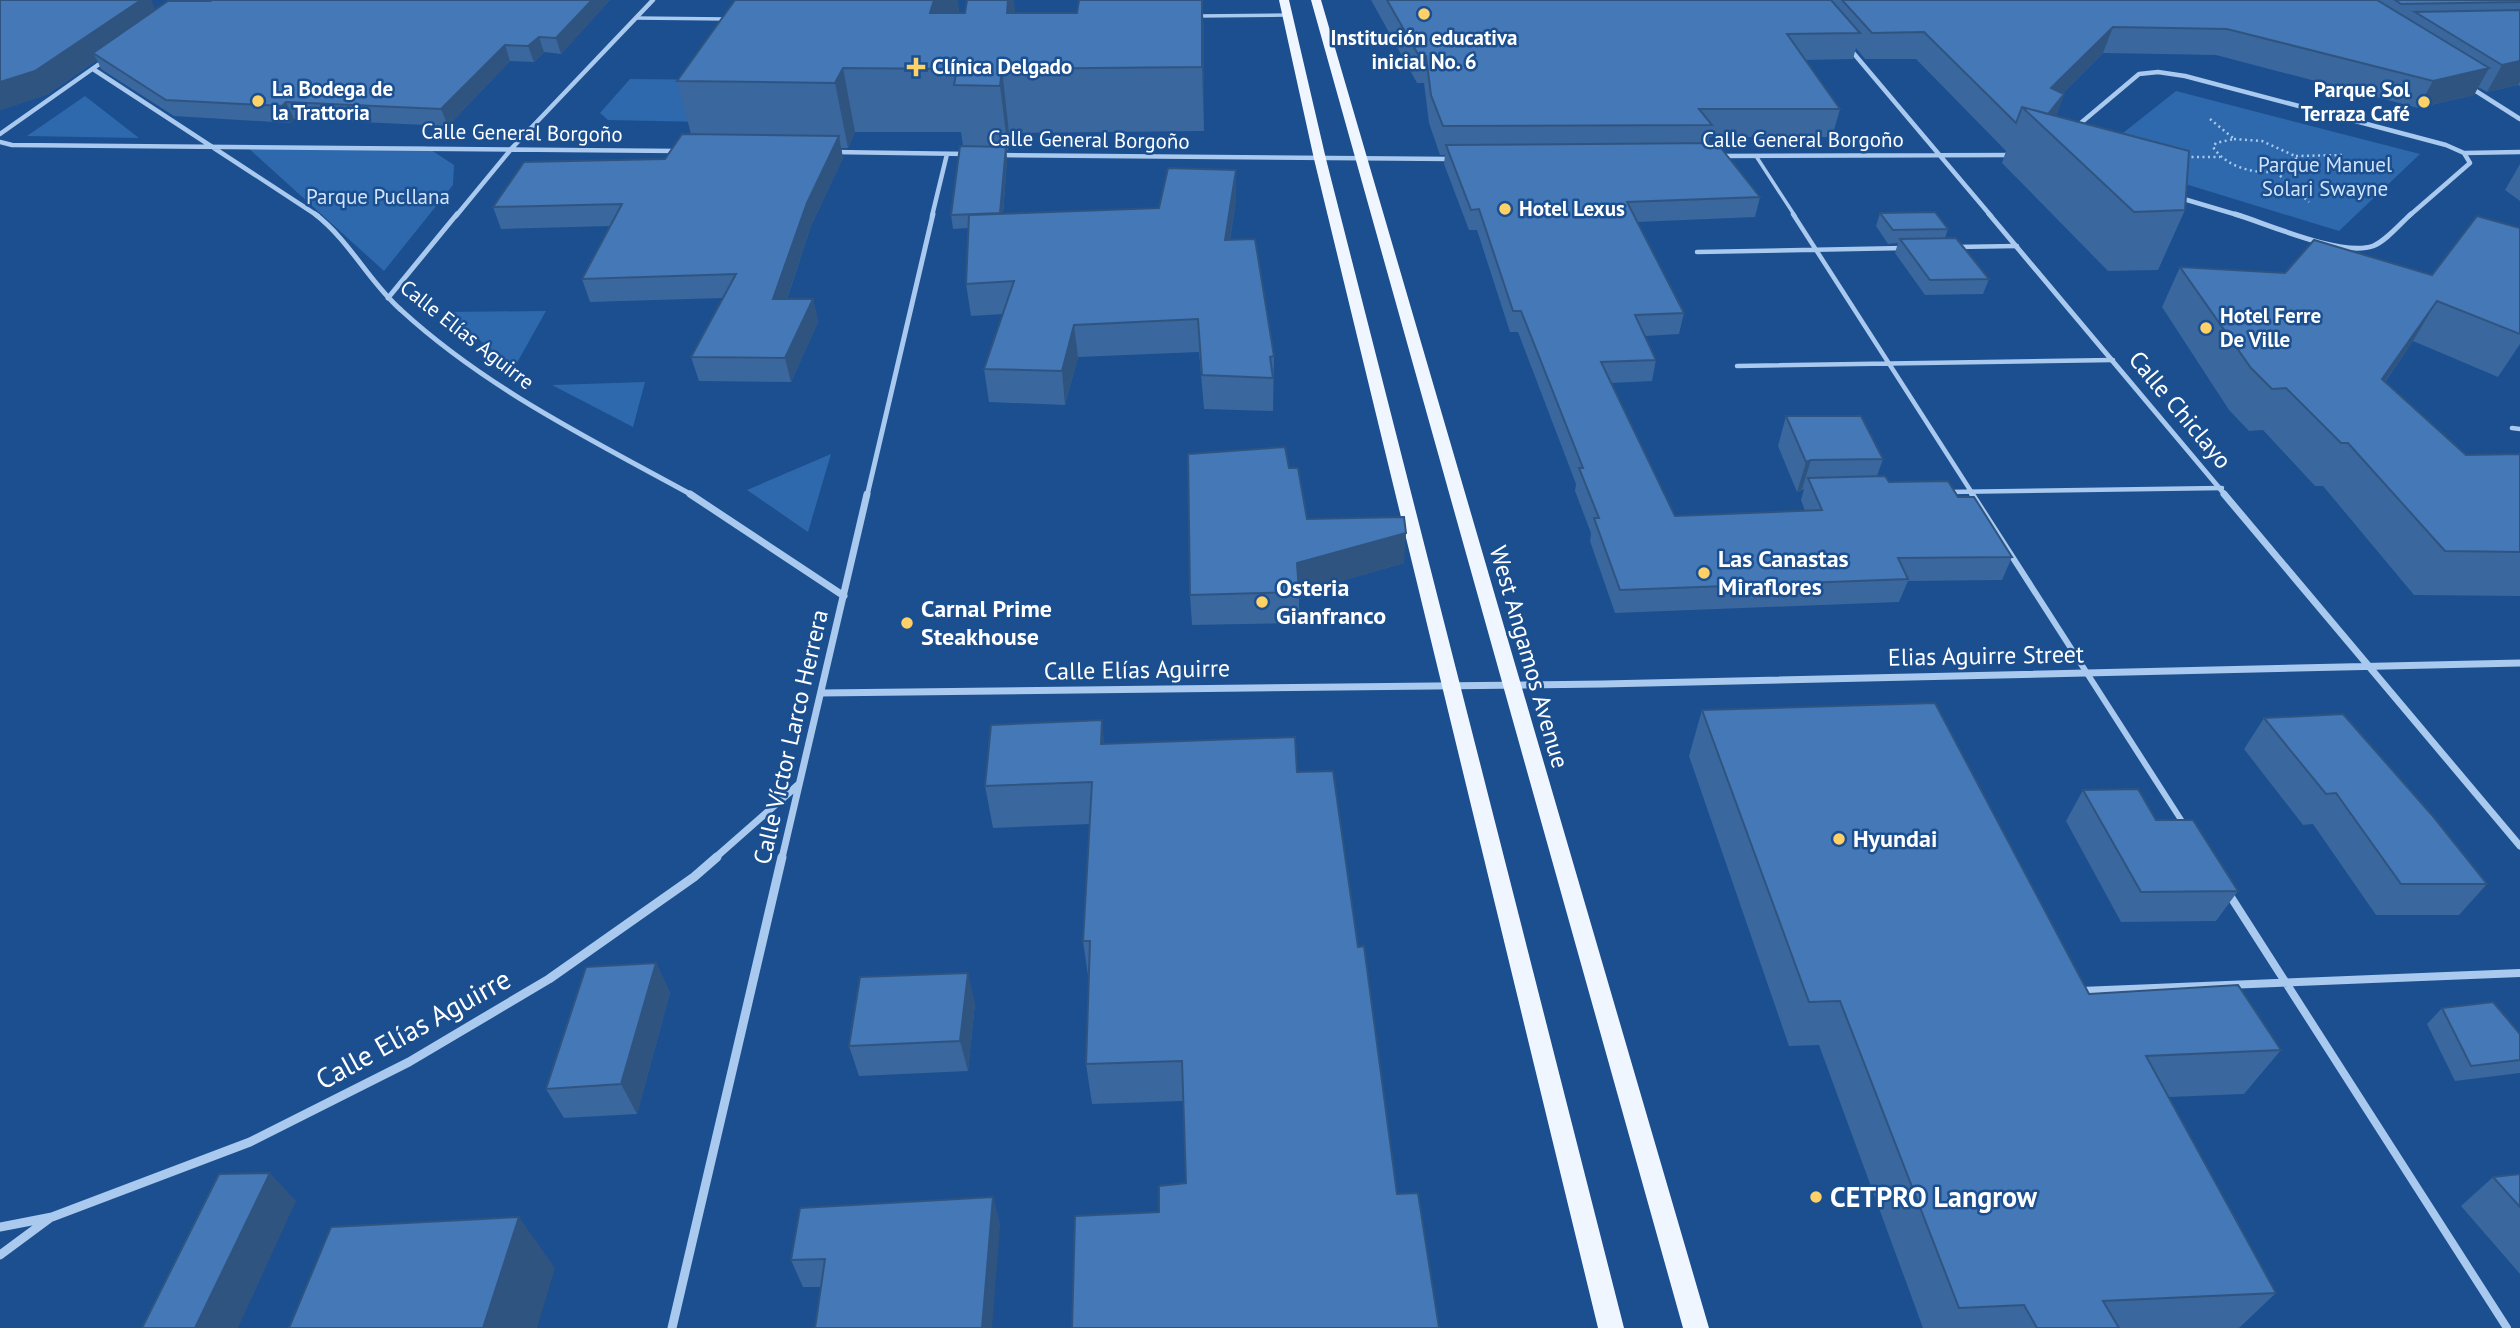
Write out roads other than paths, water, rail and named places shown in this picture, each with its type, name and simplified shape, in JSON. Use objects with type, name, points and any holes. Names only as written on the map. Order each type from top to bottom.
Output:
[{"type":"main road","points":[[1284,0],[1320,159],[1611,1328]]},
{"type":"main road","name":"West Angamos Avenue","points":[[1316,0],[1696,1328]]},
{"type":"street","points":[[388,298],[512,148],[653,0]]},
{"type":"street","name":"Calle Chiclayo","points":[[1844,41],[2372,666],[2520,846]]},
{"type":"street","points":[[0,134],[115,54]]},
{"type":"street","name":"Calle Elías Aguirre","points":[[93,69],[205,144],[270,182],[319,217],[356,254],[388,298],[513,397],[705,502],[844,596]]},
{"type":"street","points":[[2065,136],[2139,74],[2158,72],[2185,76],[2407,134],[2464,153],[2520,152]]},
{"type":"street","points":[[2464,84],[2520,120]]},
{"type":"street","name":"Calle General Borgoño","points":[[0,142],[12,145],[205,144],[682,151]]},
{"type":"street","name":"Calle General Borgoño","points":[[826,152],[972,154]]},
{"type":"street","points":[[2166,194],[2339,246],[2363,248],[2376,245],[2470,163],[2464,153]]},
{"type":"street","name":"Calle Víctor Larco Herrera","points":[[671,1328],[947,154]]},
{"type":"street","name":"Calle General Borgoño","points":[[985,155],[1456,159]]},
{"type":"street","name":"Calle General Borgoño","points":[[1715,156],[2018,155]]},
{"type":"street","points":[[1756,156],[2190,834]]},
{"type":"street","points":[[1950,247],[2017,246]]},
{"type":"street","points":[[1697,251],[1910,248]]},
{"type":"street","points":[[1737,366],[2113,360]]},
{"type":"street","points":[[1932,493],[2222,488]]},
{"type":"street","name":"Elias Aguirre Street","points":[[1453,686],[2520,663]]},
{"type":"street","name":"Calle Elías Aguirre","points":[[821,693],[1453,686]]},
{"type":"street","name":"Calle Elías Aguirre","points":[[0,1227],[52,1217],[250,1142],[409,1062],[550,979],[683,885],[799,784]]},
{"type":"street","points":[[2227,891],[2507,1328]]},
{"type":"street","points":[[2079,991],[2520,973]]},
{"type":"street","points":[[0,1255],[52,1217]]},
{"type":"lane","points":[[1195,16],[1288,15]]},
{"type":"lane","points":[[636,18],[733,19]]},
{"type":"lane","points":[[2512,428],[2520,429]]},
{"type":"place","name":"Institución educativa inicial No. 6","points":[[1424,14]]},
{"type":"place","name":"Clínica Delgado","points":[[916,67]]},
{"type":"place","name":"La Bodega de la Trattoria","points":[[258,101]]},
{"type":"place","name":"Parque Sol Terraza Café","points":[[2424,102]]},
{"type":"place","name":"Hotel Lexus","points":[[1505,209]]},
{"type":"place","name":"Hotel Ferre De Ville","points":[[2206,328]]},
{"type":"place","name":"Las Canastas Miraflores","points":[[1704,573]]},
{"type":"place","name":"Osteria Gianfranco","points":[[1262,602]]},
{"type":"place","name":"Carnal Prime Steakhouse","points":[[907,623]]},
{"type":"place","name":"Hyundai","points":[[1839,839]]},
{"type":"place","name":"CETPRO Langrow","points":[[1816,1197]]},
{"type":"park label","name":"Parque Manuel Solari Swayne","points":[[2325,177]]},
{"type":"park label","name":"Parque Pucllana","points":[[378,197]]}]
